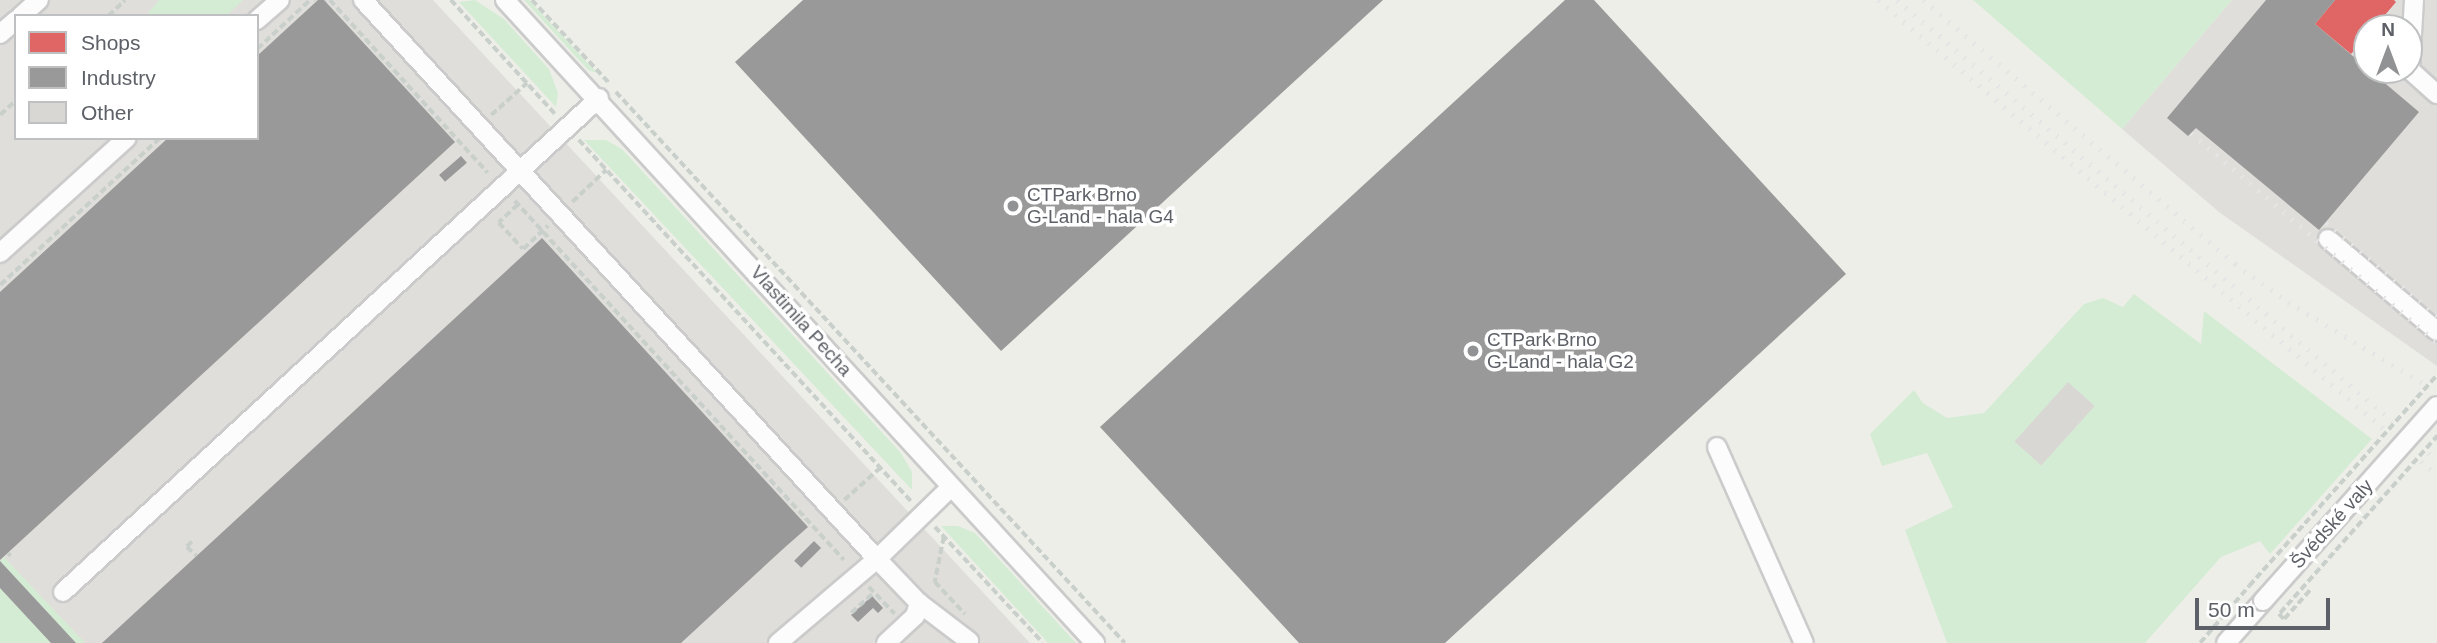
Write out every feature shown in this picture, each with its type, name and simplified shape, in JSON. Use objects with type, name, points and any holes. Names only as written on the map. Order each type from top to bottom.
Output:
[{"type":"street","points":[[23,14],[39,0]]},
{"type":"street","points":[[259,18],[280,0]]},
{"type":"street","points":[[363,0],[877,559],[923,597],[969,641]]},
{"type":"street","name":"Vlastimila Pecha","points":[[505,0],[599,98],[1096,643]]},
{"type":"street","points":[[2414,0],[2410,70],[2437,94]]},
{"type":"street","points":[[0,34],[14,22]]},
{"type":"street","points":[[63,592],[599,98]]},
{"type":"street","points":[[0,253],[125,140]]},
{"type":"street","points":[[2328,239],[2437,331]]},
{"type":"street","name":"Švédské valy","points":[[2226,643],[2437,406]]},
{"type":"street","points":[[1717,447],[1804,643]]},
{"type":"street","points":[[778,643],[877,559],[951,486]]},
{"type":"street","points":[[886,643],[915,616],[923,597]]},
{"type":"path","points":[[110,14],[125,0]]},
{"type":"path","points":[[259,47],[314,0]]},
{"type":"path","points":[[327,0],[488,173]]},
{"type":"path","points":[[451,0],[1043,643]]},
{"type":"path","points":[[532,0],[1125,643]]},
{"type":"path","points":[[487,119],[527,83]]},
{"type":"path","points":[[0,114],[14,102]]},
{"type":"path","points":[[0,285],[158,140]]},
{"type":"path","points":[[568,207],[606,170]]},
{"type":"path","points":[[542,231],[536,240],[523,249],[499,223],[517,203],[844,560]]},
{"type":"path","points":[[2200,643],[2437,375]]},
{"type":"path","points":[[2311,589],[2284,619],[2279,614],[2437,436]]},
{"type":"path","points":[[840,504],[880,468]]},
{"type":"path","points":[[923,597],[936,582],[944,537]]},
{"type":"path","points":[[192,542],[187,547],[197,556]]},
{"type":"path","points":[[936,582],[969,618]]},
{"type":"path","points":[[868,585],[898,617]]},
{"type":"path","points":[[852,612],[874,592]]},
{"type":"shaded area","points":[[0,0],[433,0],[1030,643],[0,643]]},
{"type":"shaded area","points":[[2232,0],[2437,0],[2437,366],[2219,212],[2122,129]]},
{"type":"green space","points":[[159,0],[243,0],[228,14],[148,14]]},
{"type":"green space","points":[[475,0],[504,19],[549,69],[558,93],[556,107],[459,2]]},
{"type":"green space","points":[[524,0],[529,0],[597,73],[588,70]]},
{"type":"green space","points":[[1973,0],[2232,0],[2122,129]]},
{"type":"green space","points":[[584,140],[606,140],[622,149],[901,453],[912,472],[912,490]]},
{"type":"green space","points":[[2134,294],[2201,344],[2204,311],[2372,439],[2270,554],[2260,541],[2221,557],[2145,643],[1947,643],[1905,530],[1953,507],[1927,453],[1882,466],[1870,434],[1914,390],[1923,403],[1947,418],[1984,413],[2084,304],[2103,298],[2123,307]]},
{"type":"green space","points":[[941,526],[958,526],[975,533],[1076,643],[1048,643]]},
{"type":"green space","points":[[4,557],[85,643],[76,643],[0,561]]},
{"type":"green space","points":[[0,588],[51,643],[0,643]]},
{"type":"building: Shops","points":[[2335,0],[2396,2],[2386,14],[2353,14],[2351,54],[2315,24]]},
{"type":"building: Industry","points":[[318,0],[324,0],[455,142],[0,560],[0,292],[166,140],[259,140],[259,54]]},
{"type":"building: Industry","name":"CTPark Brno G-Land - hala G4","points":[[803,0],[1383,0],[1001,351],[735,62]]},
{"type":"building: Industry","name":"CTPark Brno G-Land - hala G2","points":[[1565,0],[1594,0],[1846,274],[1445,643],[1299,643],[1100,427]]},
{"type":"building: Industry","points":[[2266,0],[2335,0],[2315,24],[2353,56],[2353,84],[2386,84],[2419,112],[2319,230],[2196,128],[2188,136],[2167,118]]},
{"type":"building: Industry","points":[[461,156],[467,163],[445,182],[439,175]]},
{"type":"building: Industry","points":[[542,238],[808,527],[681,643],[102,643]]},
{"type":"building: Industry","points":[[814,541],[821,548],[801,568],[794,561]]},
{"type":"building: Industry","points":[[0,561],[76,643],[51,643],[0,588]]},
{"type":"building: Industry","points":[[872,596],[883,608],[878,613],[873,608],[858,622],[851,615]]},
{"type":"building: Other","points":[[2068,382],[2095,406],[2041,466],[2014,441]]},
{"type":"railway","points":[[1878,0],[2384,429]]},
{"type":"railway","points":[[1897,0],[2392,421]]},
{"type":"railway","points":[[1923,0],[2235,264],[2288,302],[2424,384]]},
{"type":"railway","points":[[2191,133],[2437,342]]},
{"type":"railway","points":[[2326,223],[2437,316]]},
{"type":"railway","points":[[2428,453],[2437,460]]},
{"type":"railway","points":[[2421,461],[2437,475]]},
{"type":"place","name":"CTPark Brno G-Land - hala G4","points":[[1013,206]]},
{"type":"place","name":"CTPark Brno G-Land - hala G2","points":[[1473,351]]}]
